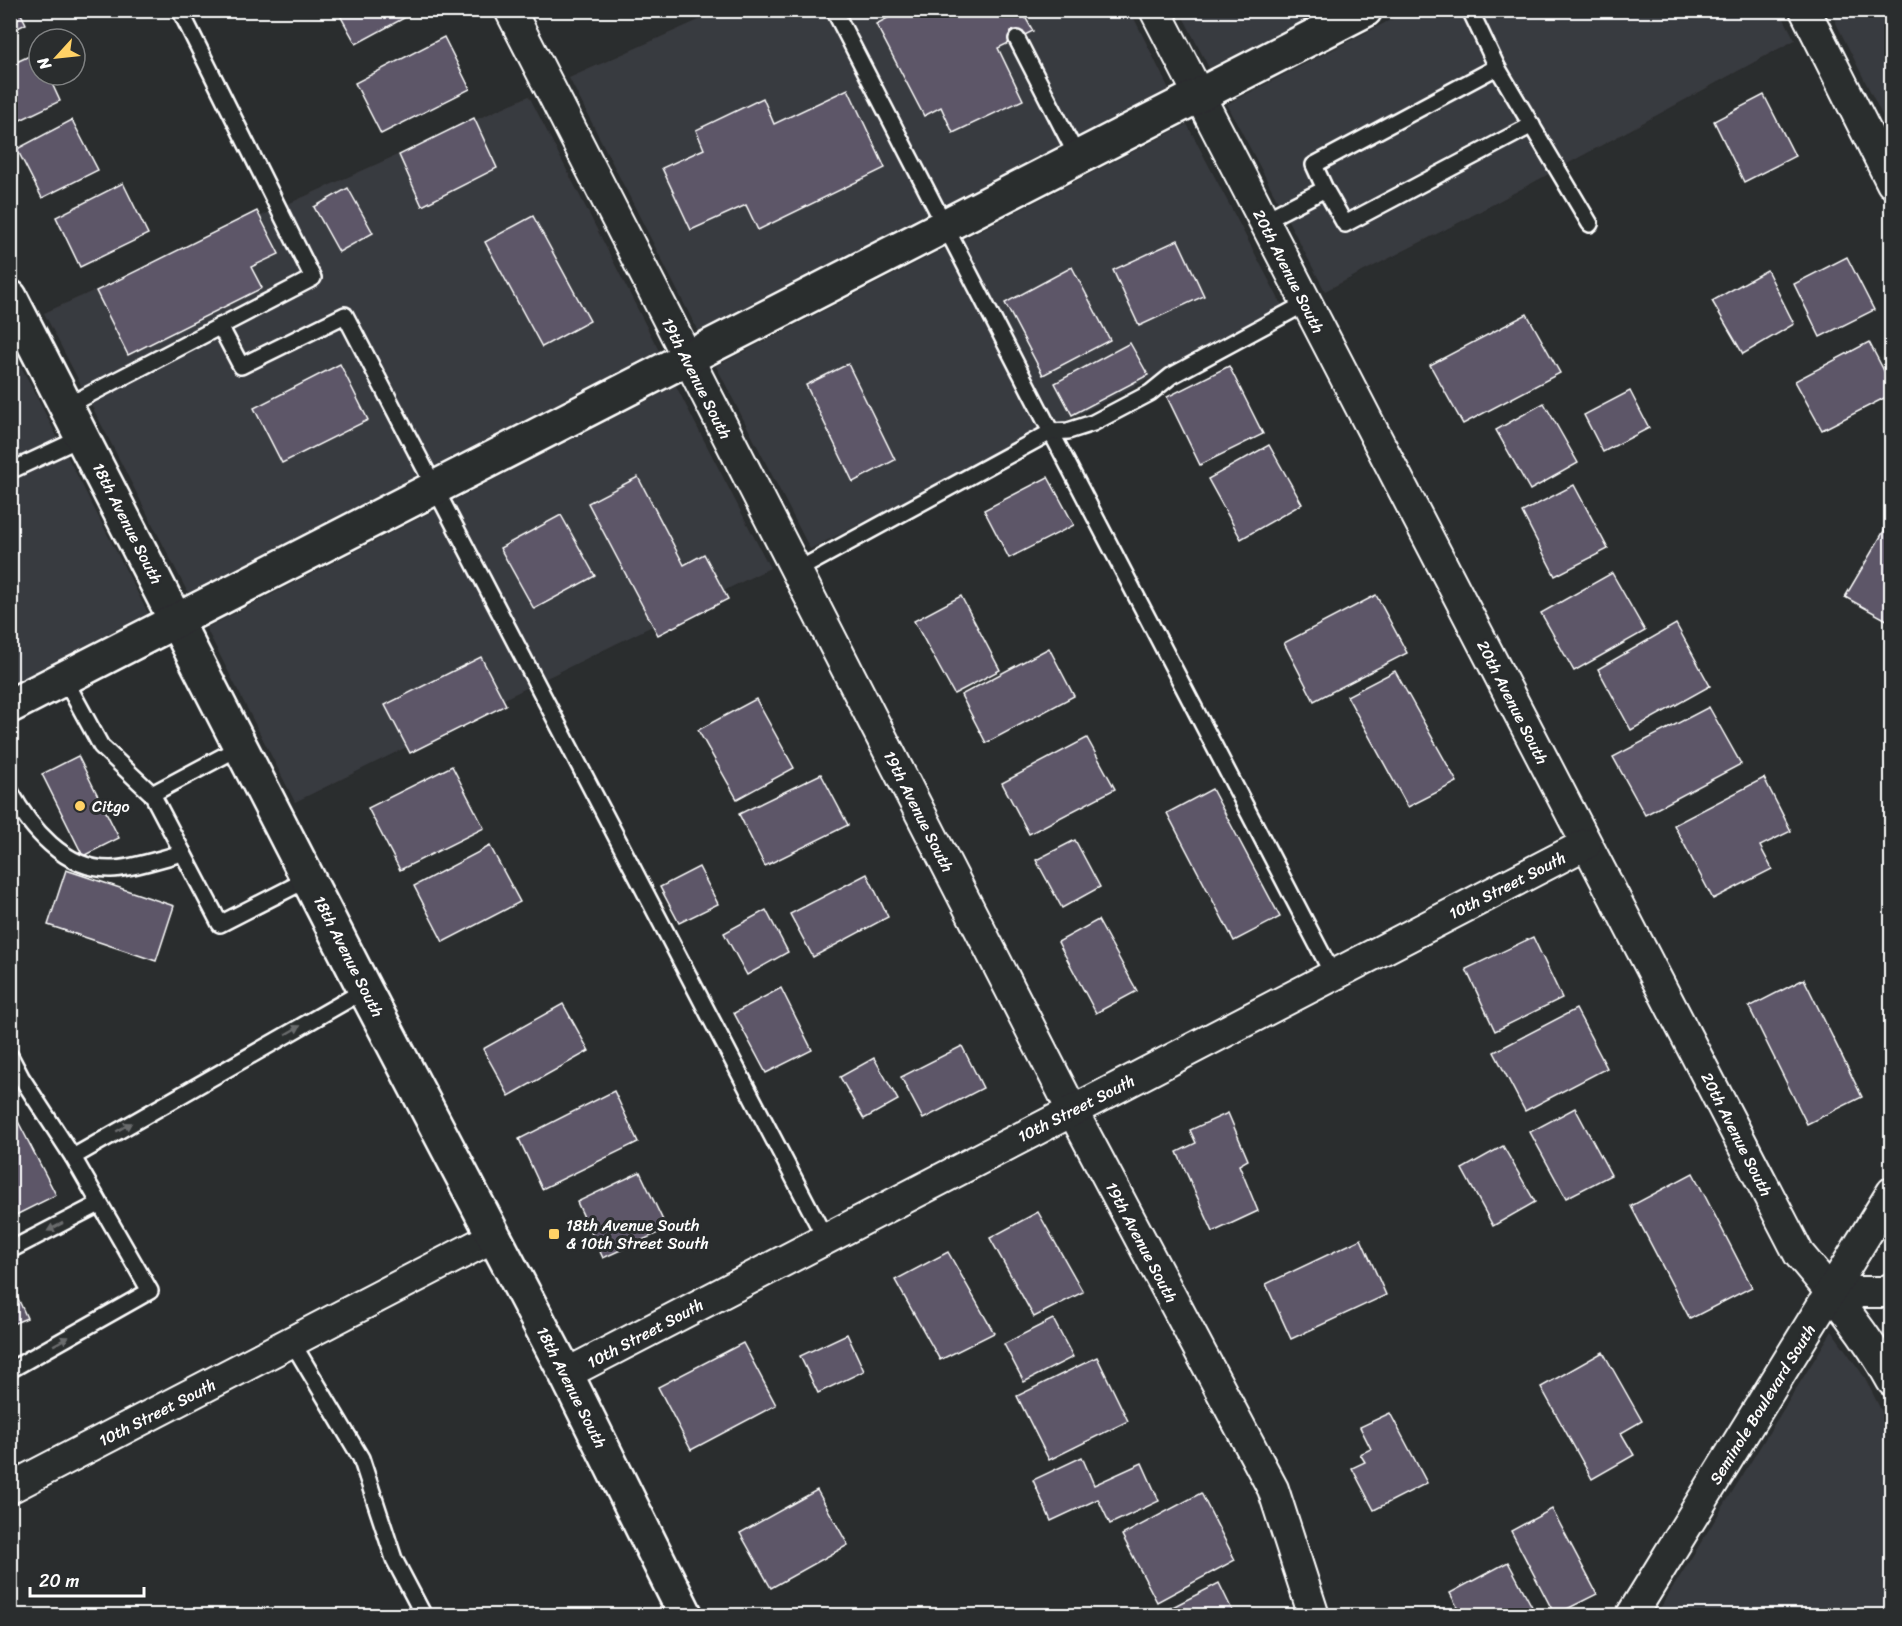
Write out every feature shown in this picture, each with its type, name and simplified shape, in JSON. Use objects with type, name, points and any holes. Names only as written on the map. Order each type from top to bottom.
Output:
[{"type":"main road","points":[[10,706],[1365,10]]},
{"type":"main road","name":"18th Avenue South","points":[[10,297],[365,990],[566,1374],[686,1616]]},
{"type":"street","name":"19th Avenue South","points":[[510,10],[1072,1110],[1274,1489],[1314,1616]]},
{"type":"street","name":"20th Avenue South","points":[[1155,10],[1799,1254],[1831,1292],[1892,1381]]},
{"type":"street","points":[[1805,10],[1892,183]]},
{"type":"street","name":"10th Street South","points":[[566,1374],[1586,844]]},
{"type":"street","name":"Seminole Boulevard South","points":[[1631,1616],[1892,1192]]},
{"type":"street","name":"10th Street South","points":[[10,1488],[495,1236]]},
{"type":"street","points":[[1831,1292],[1884,1292],[1892,1288]]},
{"type":"lane","points":[[67,406],[313,278],[180,10]]},
{"type":"lane","points":[[834,10],[1050,432],[1333,975]]},
{"type":"lane","points":[[1470,10],[1497,67],[1590,224]]},
{"type":"lane","points":[[1017,39],[1078,158]]},
{"type":"lane","points":[[1497,67],[1314,165],[1345,224],[1532,125]]},
{"type":"lane","points":[[1263,221],[1325,189]]},
{"type":"lane","points":[[796,571],[1050,432],[1068,431],[1093,423],[1150,393],[1171,376],[1306,303]]},
{"type":"lane","points":[[220,326],[241,366],[345,315],[825,1239]]},
{"type":"lane","points":[[10,471],[83,437]]},
{"type":"lane","points":[[64,678],[101,746],[152,794],[220,924],[309,878]]},
{"type":"lane","points":[[152,794],[242,746]]},
{"type":"lane","points":[[10,791],[20,809],[52,847],[88,867],[113,869],[183,853]]},
{"type":"lane","points":[[73,1156],[365,990]]},
{"type":"lane","points":[[10,1056],[21,1077],[73,1156],[150,1291],[10,1370]]},
{"type":"lane","points":[[10,1250],[99,1204]]},
{"type":"lane","points":[[292,1342],[361,1458],[394,1558],[424,1616]]},
{"type":"shaded area","points":[[1130,10],[1169,89],[698,331],[569,78],[719,11]]},
{"type":"shaded area","points":[[1180,11],[1322,11],[1209,68]]},
{"type":"shaded area","points":[[1408,11],[1780,11],[1795,40],[1464,220],[1325,291],[1227,104]]},
{"type":"shaded area","points":[[1830,11],[1891,11],[1891,133]]},
{"type":"shaded area","points":[[529,96],[659,351],[188,593],[44,313]]},
{"type":"shaded area","points":[[1187,124],[1285,311],[810,549],[716,366]]},
{"type":"shaded area","points":[[10,345],[148,613],[11,684],[10,684]]},
{"type":"shaded area","points":[[676,386],[770,568],[295,802],[206,628]]},
{"type":"shaded area","points":[[1832,1331],[1865,1378],[1891,1430],[1891,1615],[1656,1615]]},
{"type":"building","points":[[10,10],[19,10],[26,24],[10,32]]},
{"type":"building","points":[[337,10],[402,10],[406,17],[356,44]]},
{"type":"building","points":[[903,10],[1021,10],[1033,31],[998,48],[1023,100],[953,133],[941,107],[924,116],[876,24]]},
{"type":"building","points":[[444,37],[470,89],[381,134],[355,83]]},
{"type":"building","points":[[27,57],[27,87],[54,87],[60,101],[10,125],[10,65]]},
{"type":"building","points":[[848,89],[885,168],[758,230],[746,205],[691,230],[662,168],[704,149],[696,130],[763,98],[774,124]]},
{"type":"building","points":[[1764,95],[1795,156],[1744,182],[1714,121]]},
{"type":"building","points":[[474,118],[497,168],[422,206],[399,155]]},
{"type":"building","points":[[72,120],[98,170],[42,198],[17,149]]},
{"type":"building","points":[[123,183],[148,234],[80,267],[56,217]]},
{"type":"building","points":[[348,188],[373,233],[339,252],[314,207]]},
{"type":"building","points":[[257,211],[279,254],[251,267],[262,288],[128,355],[96,291]]},
{"type":"building","points":[[533,216],[590,321],[542,347],[485,242]]},
{"type":"building","points":[[1178,240],[1204,296],[1139,326],[1113,270]]},
{"type":"building","points":[[1847,257],[1874,310],[1820,337],[1794,284]]},
{"type":"building","points":[[1072,267],[1110,340],[1043,375],[1005,303]]},
{"type":"building","points":[[1767,270],[1794,324],[1743,354],[1712,301]]},
{"type":"building","points":[[1527,314],[1560,373],[1463,424],[1430,365]]},
{"type":"building","points":[[1869,342],[1892,386],[1892,394],[1822,430],[1795,381]]},
{"type":"building","points":[[1130,343],[1148,375],[1072,415],[1055,383]]},
{"type":"building","points":[[340,364],[368,420],[282,463],[254,408]]},
{"type":"building","points":[[848,364],[895,460],[853,482],[806,385]]},
{"type":"building","points":[[1229,366],[1263,434],[1200,465],[1167,397]]},
{"type":"building","points":[[1630,391],[1649,428],[1603,452],[1584,415]]},
{"type":"building","points":[[1544,403],[1578,463],[1530,490],[1496,430]]},
{"type":"building","points":[[1269,445],[1302,504],[1241,539],[1208,479]]},
{"type":"building","points":[[638,477],[684,565],[704,554],[728,599],[658,635],[588,503]]},
{"type":"building","points":[[1048,477],[1074,525],[1009,558],[984,510]]},
{"type":"building","points":[[1574,485],[1608,549],[1555,576],[1522,512]]},
{"type":"building","points":[[561,515],[595,576],[534,609],[500,548]]},
{"type":"building","points":[[1892,519],[1892,623],[1845,597]]},
{"type":"building","points":[[1612,573],[1645,631],[1574,671],[1541,613]]},
{"type":"building","points":[[1376,595],[1407,653],[1314,701],[1284,643]]},
{"type":"building","points":[[961,596],[1000,670],[954,694],[914,621]]},
{"type":"building","points":[[1676,624],[1710,686],[1631,730],[1598,669]]},
{"type":"building","points":[[1049,648],[1074,696],[986,743],[961,695]]},
{"type":"building","points":[[481,657],[506,705],[410,753],[385,705]]},
{"type":"building","points":[[1395,671],[1457,782],[1408,807],[1347,696]]},
{"type":"building","points":[[756,699],[794,768],[737,799],[698,730]]},
{"type":"building","points":[[1709,707],[1741,764],[1645,815],[1613,757]]},
{"type":"building","points":[[1087,738],[1115,789],[1029,834],[1002,783]]},
{"type":"building","name":"Citgo","points":[[78,756],[119,838],[83,856],[42,774]]},
{"type":"building","points":[[452,766],[484,828],[400,870],[368,808]]},
{"type":"building","points":[[821,774],[848,825],[765,866],[739,814]]},
{"type":"building","points":[[1764,778],[1791,831],[1760,846],[1772,869],[1713,899],[1674,825]]},
{"type":"building","points":[[1212,789],[1280,917],[1234,941],[1167,813]]},
{"type":"building","points":[[1075,840],[1100,887],[1062,908],[1036,860]]},
{"type":"building","points":[[490,846],[520,902],[443,942],[414,886]]},
{"type":"building","points":[[699,867],[718,904],[679,923],[660,887]]},
{"type":"building","points":[[66,870],[174,906],[156,961],[48,925]]},
{"type":"building","points":[[867,874],[888,917],[813,957],[790,914]]},
{"type":"building","points":[[766,910],[788,952],[747,975],[724,933]]},
{"type":"building","points":[[1098,920],[1137,991],[1096,1013],[1058,942]]},
{"type":"building","points":[[1533,937],[1562,998],[1495,1031],[1466,969]]},
{"type":"building","points":[[1804,979],[1862,1097],[1807,1124],[1749,1007]]},
{"type":"building","points":[[781,988],[812,1050],[766,1073],[734,1013]]},
{"type":"building","points":[[563,1004],[589,1051],[509,1096],[483,1049]]},
{"type":"building","points":[[1576,1009],[1607,1068],[1525,1111],[1494,1052]]},
{"type":"building","points":[[962,1046],[983,1088],[923,1119],[901,1077]]},
{"type":"building","points":[[874,1058],[898,1100],[864,1119],[840,1077]]},
{"type":"building","points":[[614,1091],[638,1142],[542,1189],[519,1139]]},
{"type":"building","points":[[10,1106],[56,1195],[10,1218]]},
{"type":"building","points":[[1575,1108],[1611,1175],[1566,1198],[1530,1132]]},
{"type":"building","points":[[1228,1113],[1248,1160],[1239,1165],[1258,1211],[1213,1232],[1177,1152],[1196,1143],[1190,1130]]},
{"type":"building","points":[[1503,1146],[1535,1202],[1493,1226],[1462,1169]]},
{"type":"building","points":[[640,1172],[667,1229],[603,1258],[577,1202]]},
{"type":"building","points":[[1693,1173],[1752,1287],[1690,1319],[1631,1206]]},
{"type":"building","points":[[1038,1212],[1083,1292],[1034,1317],[990,1238]]},
{"type":"building","points":[[1361,1239],[1386,1295],[1291,1339],[1266,1284]]},
{"type":"building","points":[[948,1252],[994,1333],[940,1360],[895,1280]]},
{"type":"building","points":[[10,1281],[27,1318],[10,1325]]},
{"type":"building","points":[[1053,1319],[1073,1357],[1024,1382],[1004,1344]]},
{"type":"building","points":[[847,1334],[864,1371],[818,1393],[800,1356]]},
{"type":"building","points":[[743,1343],[776,1405],[691,1450],[658,1387]]},
{"type":"building","points":[[1603,1352],[1642,1421],[1621,1433],[1634,1455],[1592,1479],[1541,1387]]},
{"type":"building","points":[[1097,1357],[1128,1421],[1049,1460],[1017,1396]]},
{"type":"building","points":[[1390,1413],[1427,1483],[1374,1510],[1352,1468],[1365,1462],[1360,1454],[1371,1449],[1360,1427]]},
{"type":"building","points":[[1082,1457],[1094,1485],[1142,1463],[1159,1501],[1110,1524],[1098,1499],[1051,1521],[1033,1480]]},
{"type":"building","points":[[817,1490],[848,1545],[771,1588],[740,1533]]},
{"type":"building","points":[[1201,1493],[1235,1560],[1157,1602],[1122,1535]]},
{"type":"building","points":[[1552,1509],[1597,1594],[1555,1615],[1511,1531]]},
{"type":"building","points":[[1508,1562],[1537,1616],[1462,1616],[1450,1593]]},
{"type":"building","points":[[1219,1583],[1235,1616],[1157,1615]]},
{"type":"place","name":"Citgo","points":[[80,806]]},
{"type":"place","name":"18th Avenue South & 10th Street South","points":[[554,1234]]}]
